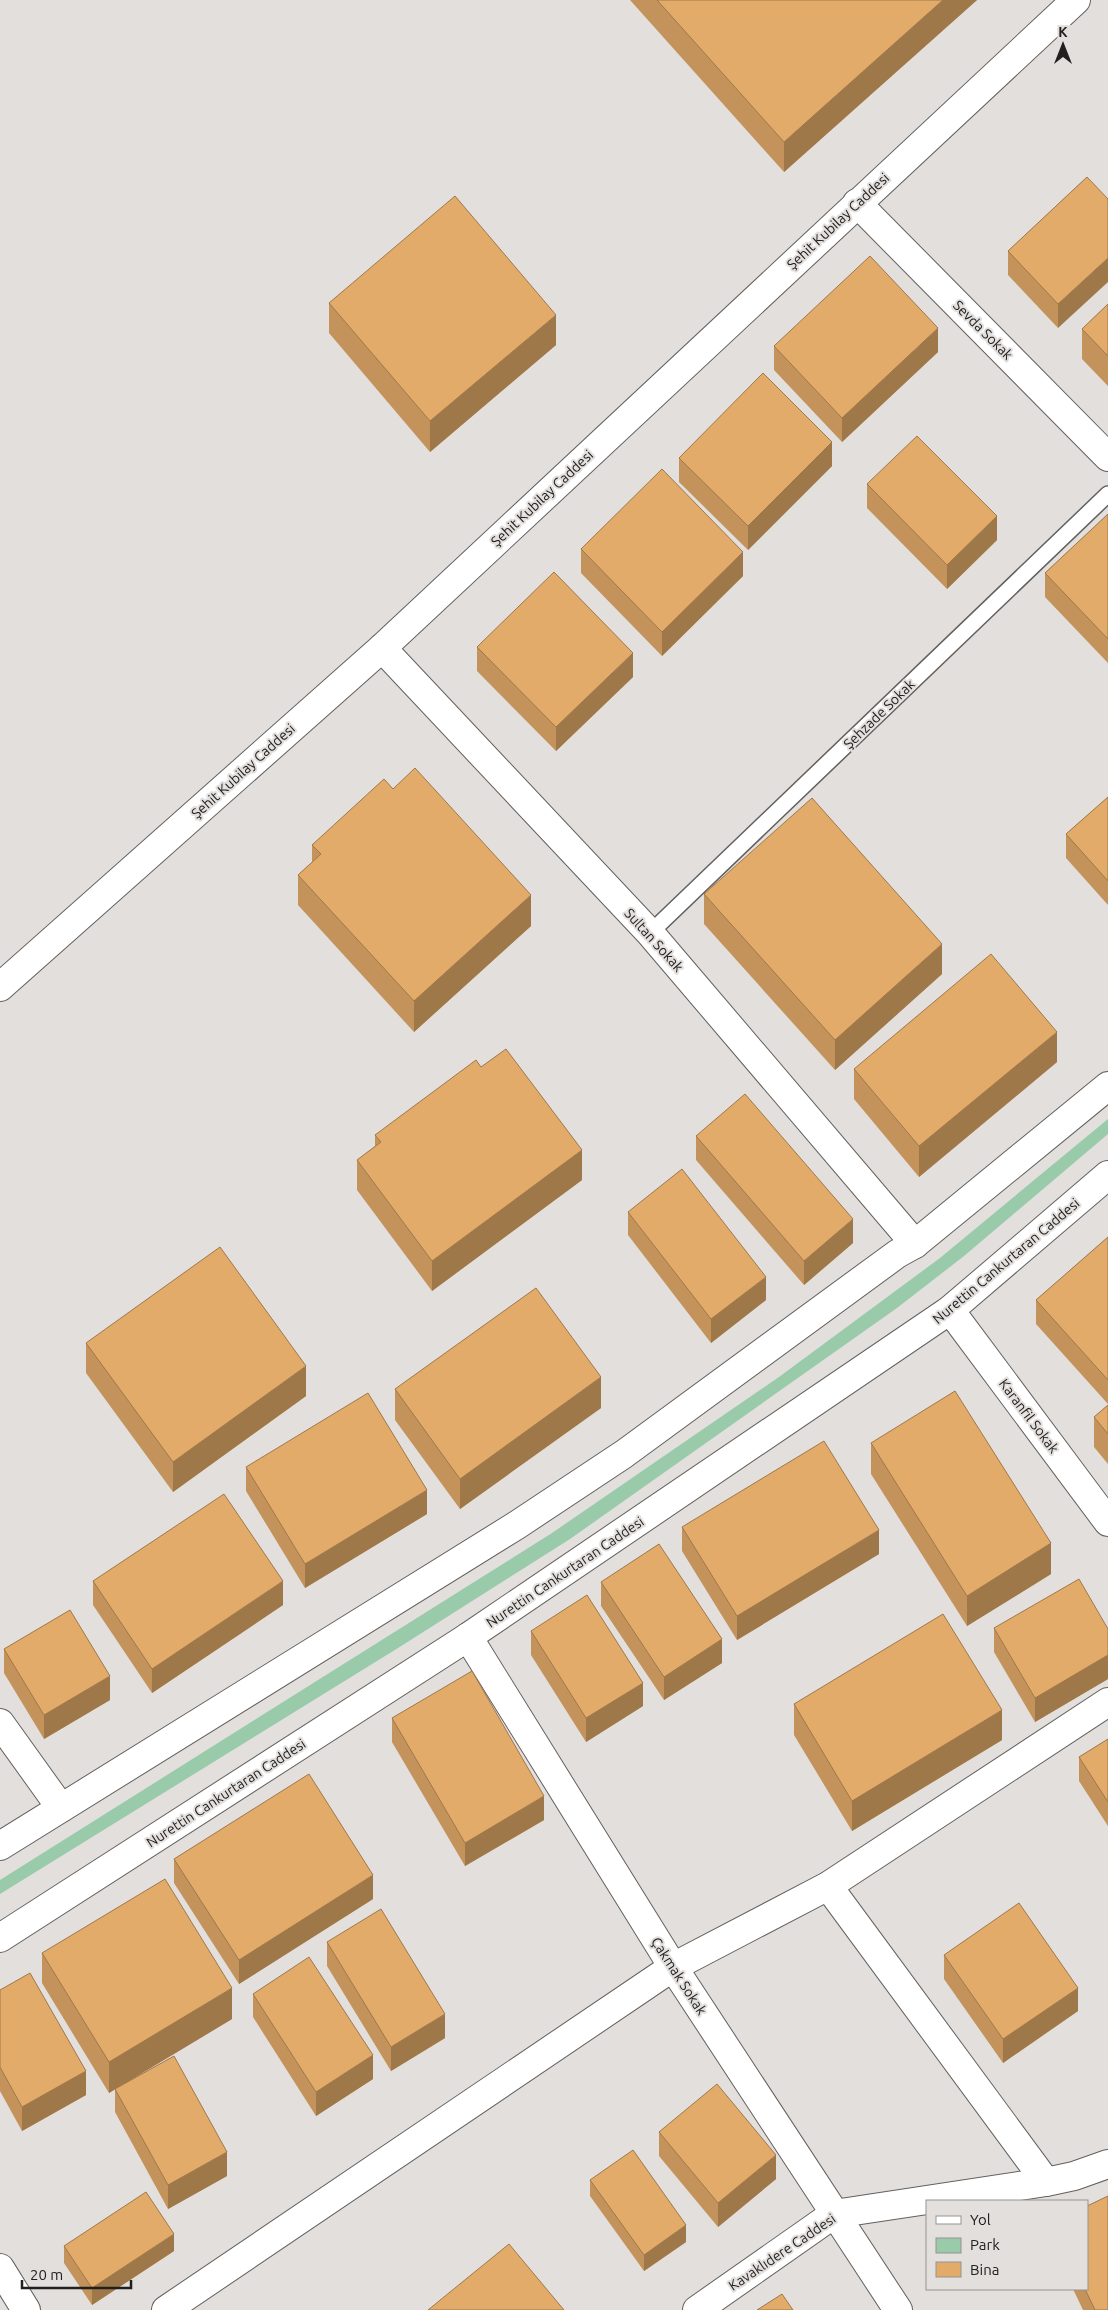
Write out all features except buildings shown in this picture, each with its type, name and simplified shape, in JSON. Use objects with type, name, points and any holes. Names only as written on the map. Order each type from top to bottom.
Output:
[{"type":"street","name":"Şehit Kubilay Caddesi","points":[[0,987],[382,648],[1076,0]]},
{"type":"street","name":"Sevda Sokak","points":[[857,203],[1108,457]]},
{"type":"street","name":"Sultan Sokak","points":[[382,648],[650,934],[915,1244]]},
{"type":"street","points":[[0,1846],[526,1520],[624,1454],[897,1254],[915,1244],[1108,1086]]},
{"type":"street","name":"Nurettin Cankurtaran Caddesi","points":[[0,1938],[468,1637],[950,1310],[1108,1175]]},
{"type":"street","name":"Karanfil Sokak","points":[[950,1310],[1108,1522]]},
{"type":"street","name":"Çakmak Sokak","points":[[468,1637],[673,1967],[898,2310]]},
{"type":"street","points":[[166,2310],[673,1967],[828,1886],[1108,1702]]},
{"type":"street","points":[[0,1723],[61,1808]]},
{"type":"street","points":[[828,1886],[1046,2182]]},
{"type":"street","name":"Kavaklıdere Caddesi","points":[[927,2200],[1046,2182],[1074,2176],[1108,2164]]},
{"type":"street","name":"Kavaklıdere Caddesi","points":[[697,2310],[834,2214],[926,2200]]},
{"type":"street","points":[[0,2268],[26,2310]]},
{"type":"lane","name":"Şehzade Sokak","points":[[650,934],[1108,494]]},
{"type":"green space","points":[[1108,1119],[1108,1134],[964,1256],[897,1308],[570,1539],[398,1648],[0,1894],[0,1880],[552,1533],[779,1377],[940,1258]]}]
